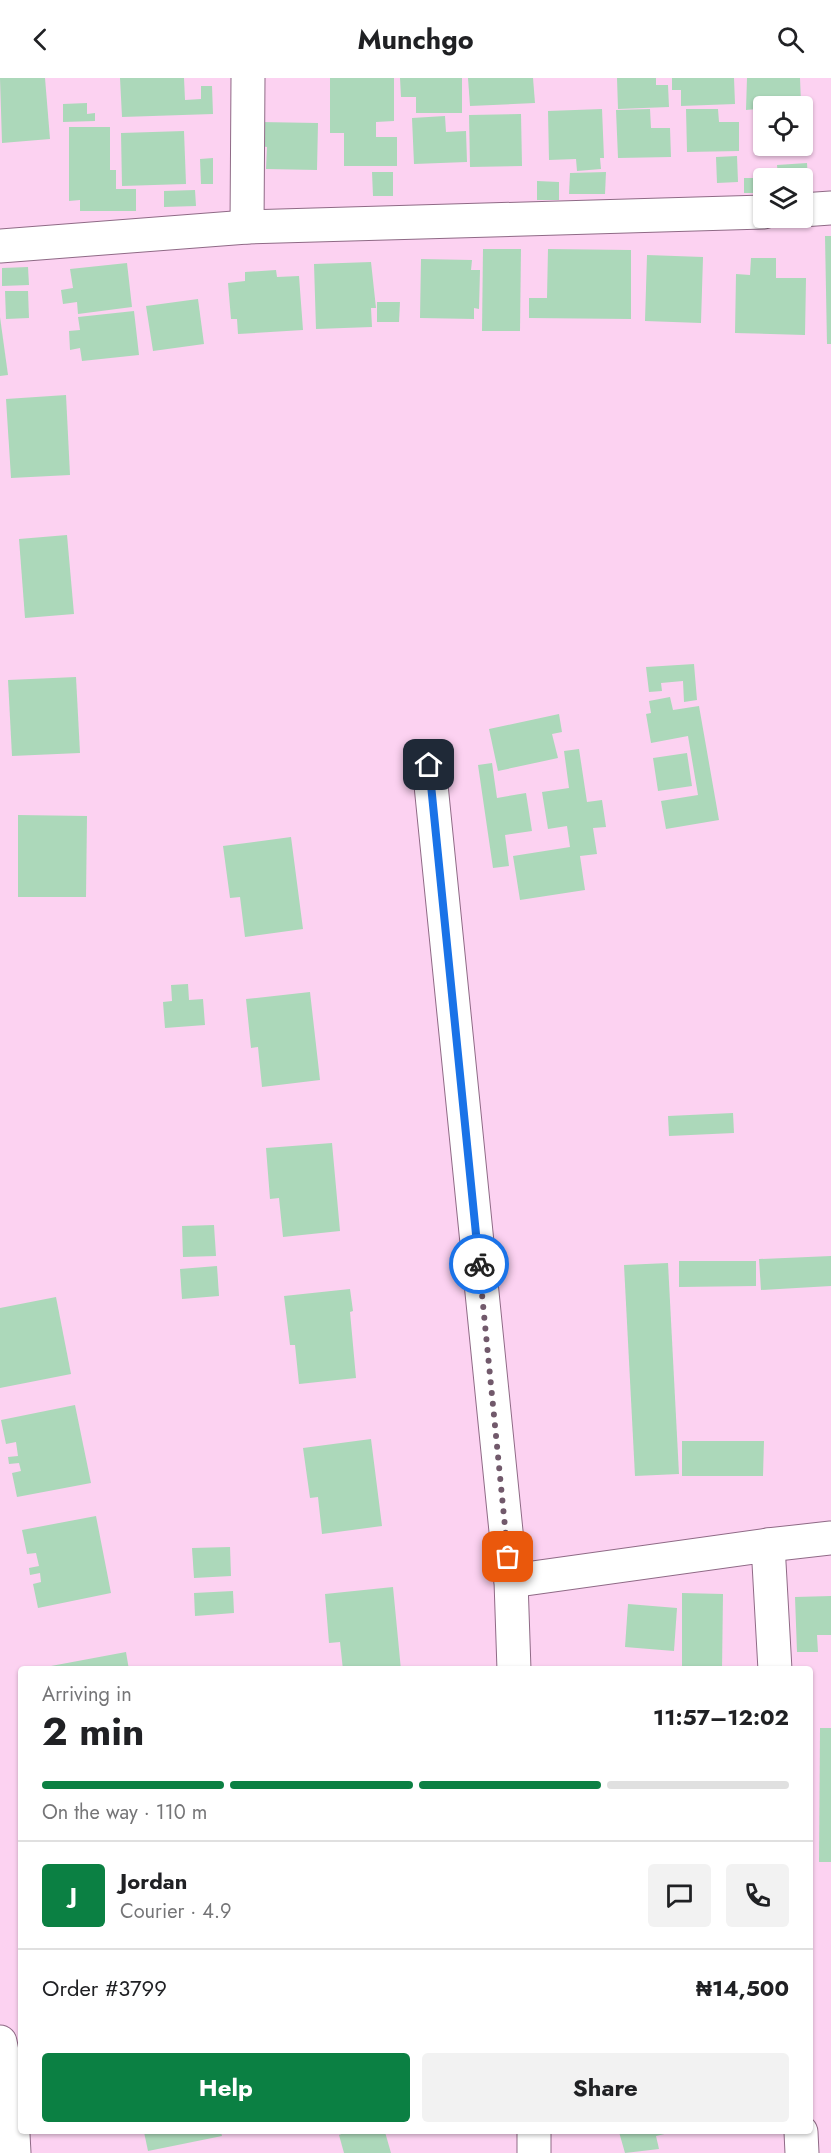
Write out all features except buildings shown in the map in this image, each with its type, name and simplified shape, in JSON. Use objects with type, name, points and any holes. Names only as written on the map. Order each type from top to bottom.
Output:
[{"type":"street","points":[[246,227],[248,78]]},
{"type":"street","points":[[813,209],[831,208]]},
{"type":"street","points":[[0,246],[246,227],[753,212]]},
{"type":"street","points":[[429,765],[511,1581],[514,1666]]},
{"type":"street","points":[[511,1581],[831,1538]]},
{"type":"street","points":[[768,1545],[775,1666]]},
{"type":"street","points":[[0,2042],[10,2097],[14,2153]]},
{"type":"street","points":[[534,2134],[534,2153]]},
{"type":"street","points":[[801,2134],[802,2153]]},
{"type":"way so far","points":[[479,1264],[508,1557]]},
{"type":"route","points":[[429,765],[479,1264]]}]
